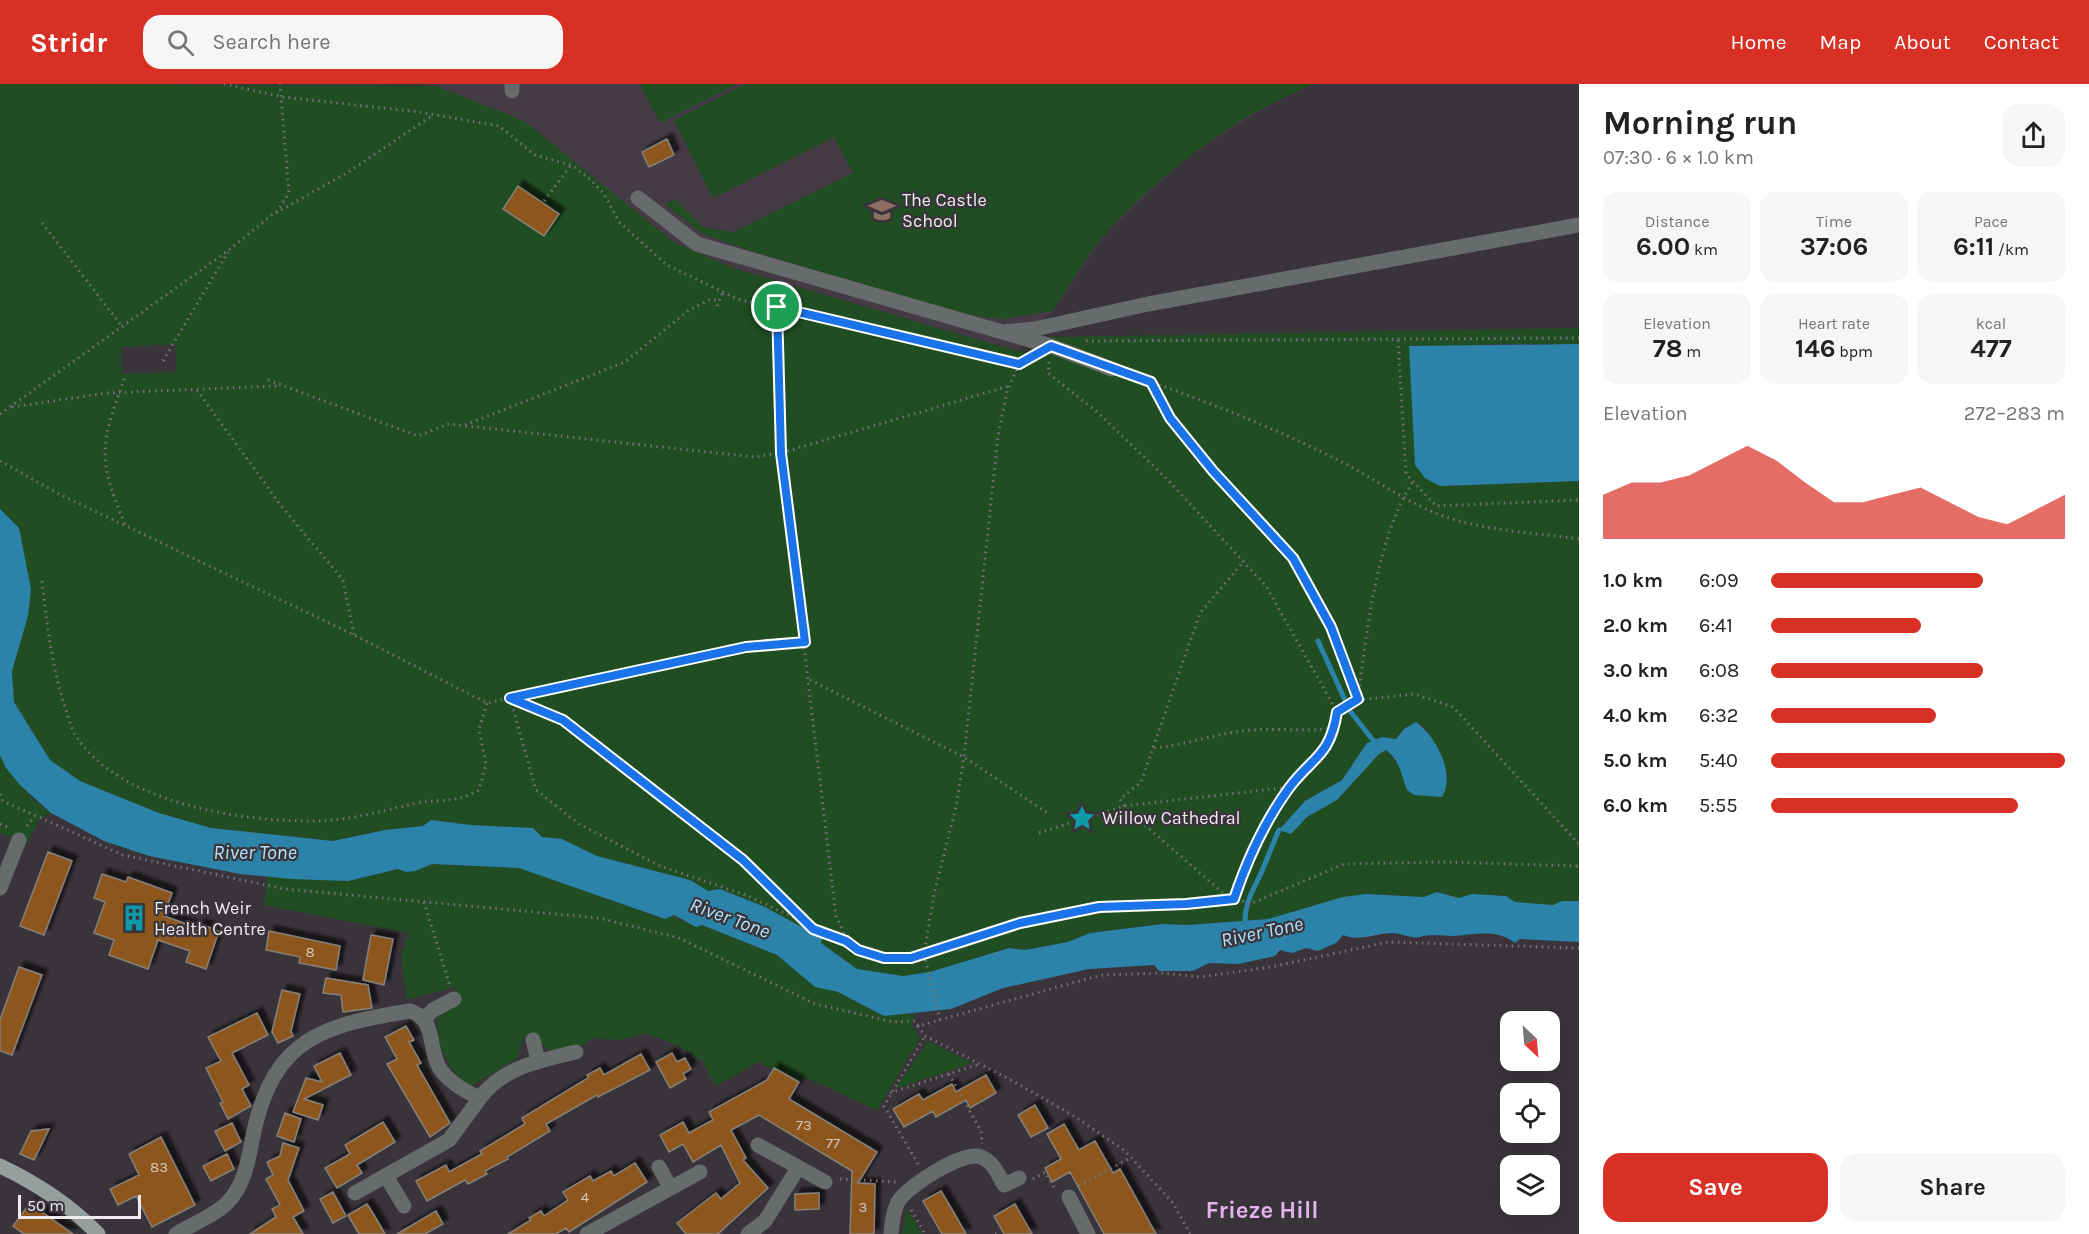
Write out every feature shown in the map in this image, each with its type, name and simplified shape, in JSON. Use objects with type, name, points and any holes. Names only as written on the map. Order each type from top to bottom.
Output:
[{"type":"main road","points":[[0,1166],[23,1177],[59,1200],[98,1234]]},
{"type":"street","points":[[638,198],[697,244],[1051,346],[1112,369]]},
{"type":"street","points":[[1003,332],[1035,329],[1148,304],[1579,225]]},
{"type":"street","points":[[0,888],[6,853],[19,840]]},
{"type":"street","points":[[424,1019],[433,1010],[454,999]]},
{"type":"street","points":[[176,1234],[227,1203],[236,1190],[250,1154],[266,1090],[276,1070],[312,1036],[359,1020],[410,1011],[424,1019],[439,1066],[460,1090],[480,1098]]},
{"type":"street","points":[[533,1040],[538,1061]]},
{"type":"street","points":[[355,1193],[449,1140],[489,1085],[538,1061],[576,1052]]},
{"type":"street","points":[[758,1145],[825,1182]]},
{"type":"street","points":[[891,1234],[893,1214],[900,1189],[926,1178],[965,1156],[982,1157],[991,1163],[998,1189],[1018,1178]]},
{"type":"street","points":[[659,1167],[670,1187]]},
{"type":"street","points":[[748,1234],[765,1221],[798,1168]]},
{"type":"street","points":[[587,1234],[700,1172]]},
{"type":"street","points":[[386,1176],[404,1206]]},
{"type":"street","points":[[1070,1197],[1082,1232]]},
{"type":"path","points":[[224,84],[283,97],[435,114],[499,126],[534,155],[571,165],[604,194],[619,222],[667,265],[723,292],[745,301],[1019,364]]},
{"type":"path","points":[[270,217],[289,193],[283,97],[280,84]]},
{"type":"path","points":[[0,414],[121,325],[229,250],[270,217],[350,171],[435,114]]},
{"type":"path","points":[[544,201],[571,165]]},
{"type":"path","points":[[42,223],[121,325]]},
{"type":"path","points":[[163,361],[229,250]]},
{"type":"path","points":[[717,306],[723,292]]},
{"type":"path","points":[[463,426],[625,362],[688,311],[710,300],[719,300]]},
{"type":"path","points":[[777,307],[781,453],[810,680],[836,916],[846,941]]},
{"type":"path","points":[[1081,341],[1579,338]]},
{"type":"path","points":[[1398,340],[1406,474],[1436,506],[1579,500]]},
{"type":"path","points":[[940,1020],[924,954],[934,894],[956,807],[964,757],[998,436],[1009,386],[1019,364],[1051,346]]},
{"type":"path","points":[[1051,346],[1048,374],[1097,412],[1165,477],[1266,586],[1337,712],[1335,728],[1321,757],[1290,787],[1247,859],[1234,899]]},
{"type":"path","points":[[1112,369],[1212,403],[1319,451],[1403,497],[1450,518],[1480,525],[1579,539]]},
{"type":"path","points":[[125,524],[108,482],[103,454],[107,427],[126,374]]},
{"type":"path","points":[[268,380],[418,436],[448,424],[754,457],[781,453],[1009,386]]},
{"type":"path","points":[[1151,382],[1170,418],[1213,471],[1293,558],[1331,627],[1358,699]]},
{"type":"path","points":[[9,407],[119,393],[279,386]]},
{"type":"path","points":[[198,390],[282,507],[343,580],[354,635]]},
{"type":"path","points":[[0,461],[61,495],[354,635],[488,703],[628,671],[780,642],[804,642]]},
{"type":"path","points":[[1358,699],[1373,594],[1403,497],[1412,483]]},
{"type":"path","points":[[1124,806],[1120,799],[1141,782],[1200,613],[1217,589],[1243,562]]},
{"type":"path","points":[[42,582],[51,655],[75,734],[93,757],[130,783],[193,806],[246,818],[315,821],[338,820],[426,802],[461,800],[479,790],[486,764],[479,729],[488,703]]},
{"type":"path","points":[[810,680],[964,757],[1049,814]]},
{"type":"path","points":[[1337,712],[1358,699],[1415,694],[1452,707],[1579,844]]},
{"type":"path","points":[[510,698],[563,720],[743,860],[813,929],[846,941],[858,950],[884,958],[911,958],[1020,923],[1099,907],[1234,899],[1250,904],[1344,864],[1444,862],[1579,866]]},
{"type":"path","points":[[510,698],[536,790],[579,824],[660,866],[743,894],[806,923]]},
{"type":"path","points":[[1154,748],[1182,745],[1211,735],[1249,730],[1312,731],[1335,728]]},
{"type":"path","points":[[1039,834],[1124,806],[1290,787]]},
{"type":"path","points":[[0,794],[3,801],[123,855],[285,889],[610,920],[680,938],[815,1004],[894,1022],[915,1021],[925,1036],[1074,1116],[1125,1151],[1173,1203],[1190,1234]]},
{"type":"path","points":[[1117,820],[1138,819],[1234,899]]},
{"type":"path","points":[[424,902],[454,999]]},
{"type":"path","points":[[918,1026],[1101,975],[1163,973],[1200,977],[1271,968],[1388,942],[1579,948]]},
{"type":"path","points":[[925,1036],[884,1106],[887,1115],[926,1178]]},
{"type":"path","points":[[890,1093],[979,1064]]},
{"type":"path","points":[[949,1074],[981,1131],[982,1157]]},
{"type":"path","points":[[1018,1178],[1026,1182],[1045,1172],[1057,1193],[1070,1197],[1072,1190],[1130,1158]]},
{"type":"path","points":[[825,1182],[833,1179],[900,1189],[925,1234]]},
{"type":"shaded area","name":"The Castle School","points":[[423,84],[1314,84],[1285,95],[1190,155],[1106,233],[1053,311],[1017,351],[733,268],[675,243],[603,186],[436,86]]},
{"type":"green space","points":[[0,84],[436,86],[524,121],[675,243],[733,268],[1017,351],[1027,352],[1051,337],[1579,328],[1579,344],[1485,344],[1440,486],[1579,481],[1579,901],[1562,901],[1553,905],[1515,902],[1506,896],[1472,894],[1460,898],[1437,892],[1424,897],[1366,894],[1268,919],[1188,925],[1162,924],[1090,933],[1068,942],[1025,950],[1009,948],[930,972],[903,976],[857,969],[820,943],[821,938],[765,907],[720,889],[708,891],[690,880],[597,856],[562,839],[542,837],[533,828],[471,825],[431,820],[423,826],[385,830],[333,841],[211,828],[162,814],[80,781],[50,760],[14,702],[12,671],[28,616],[19,528],[0,509]],"holes":[[[518,187],[559,214],[544,236],[503,209]],[[175,344],[177,372],[122,374],[121,347]],[[1416,722],[1426,729],[1447,772],[1404,782],[1403,772],[1387,750],[1379,754],[1337,800],[1307,817],[1305,801],[1342,780],[1351,766],[1382,737],[1396,739],[1404,729]]]},
{"type":"green space","points":[[640,84],[737,84],[660,123]]},
{"type":"green space","name":"The Castle School","points":[[746,84],[1314,84],[1229,128],[1152,188],[1099,241],[1053,311],[1001,319],[968,315],[754,252],[703,234],[665,204],[675,199],[703,227],[734,232],[853,173],[834,137],[713,198],[674,120]]},
{"type":"green space","points":[[0,755],[22,787],[51,813],[39,820],[26,844],[0,833]]},
{"type":"green space","points":[[432,864],[519,868],[665,919],[674,915],[681,921],[702,925],[777,955],[815,987],[838,992],[884,1016],[915,1013],[911,1025],[920,1038],[877,1110],[803,1076],[799,1082],[758,1062],[715,1086],[704,1063],[680,1046],[646,1033],[619,1040],[593,1038],[576,1049],[552,1052],[540,1043],[538,1034],[523,1038],[518,1058],[471,1086],[449,1065],[438,1036],[438,1015],[460,1002],[456,987],[407,999],[401,956],[409,933],[264,905],[267,876],[348,881],[398,869],[406,872],[415,871]]},
{"type":"green space","points":[[928,1041],[972,1063],[895,1089]]},
{"type":"green space","points":[[907,1209],[922,1234],[902,1234]]},
{"type":"water","points":[[1579,344],[1579,481],[1440,486],[1425,478],[1415,465],[1409,346]]},
{"type":"water","name":"River Tone","points":[[0,509],[19,528],[31,589],[28,616],[12,671],[14,702],[50,760],[80,781],[159,813],[211,828],[333,841],[385,830],[423,826],[431,820],[471,825],[533,828],[542,837],[562,839],[597,856],[690,880],[708,891],[720,889],[765,907],[822,938],[821,943],[857,969],[903,976],[930,972],[1009,948],[1025,950],[1068,942],[1090,933],[1162,924],[1188,925],[1268,919],[1343,897],[1366,894],[1424,897],[1437,892],[1459,898],[1472,894],[1506,896],[1515,902],[1553,905],[1562,901],[1579,901],[1579,942],[1520,939],[1515,943],[1500,935],[1485,933],[1410,937],[1386,933],[1356,938],[1343,935],[1336,943],[1318,951],[1306,948],[1292,953],[1280,950],[1275,956],[1238,964],[1209,963],[1193,971],[1159,971],[1154,965],[1089,969],[1003,988],[951,1009],[884,1016],[838,992],[815,987],[777,955],[702,925],[696,927],[674,915],[665,919],[519,868],[432,864],[415,871],[406,872],[398,869],[348,881],[240,874],[149,856],[104,841],[51,813],[20,785],[6,768],[0,755]]},
{"type":"water","points":[[1416,722],[1430,736],[1442,756],[1447,778],[1442,797],[1414,795],[1407,790],[1398,764],[1386,750],[1379,754],[1337,800],[1307,817],[1291,834],[1279,830],[1305,801],[1342,780],[1367,743],[1382,737],[1396,739],[1404,729]]},
{"type":"building","points":[[667,139],[674,155],[649,167],[642,152]]},
{"type":"building","points":[[518,186],[559,214],[544,236],[503,209]]},
{"type":"building","points":[[48,852],[72,861],[44,935],[20,926]]},
{"type":"building","name":"French Weir Health Centre","points":[[102,874],[126,882],[128,877],[172,893],[164,916],[198,928],[200,924],[219,931],[206,969],[186,962],[190,951],[158,940],[148,969],[109,955],[114,940],[94,933],[105,902],[94,898]]},
{"type":"building","points":[[269,931],[340,946],[336,970],[299,963],[300,957],[266,950]]},
{"type":"building","points":[[371,935],[393,939],[384,985],[363,980]]},
{"type":"building","points":[[19,967],[42,975],[12,1055],[0,1051],[0,1020]]},
{"type":"building","points":[[326,978],[368,985],[372,1008],[343,1012],[341,995],[323,993]]},
{"type":"building","points":[[282,990],[300,994],[291,1031],[293,1036],[278,1043],[272,1032]]},
{"type":"building","points":[[257,1013],[268,1035],[232,1053],[249,1085],[242,1089],[251,1106],[228,1119],[220,1103],[223,1102],[206,1068],[221,1061],[208,1037]]},
{"type":"building","points":[[406,1026],[414,1040],[409,1042],[421,1063],[417,1065],[450,1123],[430,1137],[387,1064],[397,1059],[385,1037]]},
{"type":"building","points":[[340,1053],[351,1075],[304,1099],[323,1105],[318,1120],[293,1112],[306,1078],[322,1082],[314,1066]]},
{"type":"building","points":[[672,1053],[677,1062],[685,1058],[691,1069],[683,1074],[686,1079],[670,1088],[656,1062]]},
{"type":"building","points":[[641,1054],[650,1070],[598,1097],[597,1095],[546,1124],[550,1131],[507,1157],[508,1159],[485,1171],[487,1174],[468,1184],[465,1180],[427,1201],[416,1181],[446,1165],[449,1172],[482,1154],[480,1151],[525,1124],[522,1118],[588,1078],[587,1075],[600,1068],[604,1075]]},
{"type":"building","points":[[774,1068],[799,1082],[789,1099],[877,1152],[858,1183],[875,1184],[874,1234],[850,1234],[852,1171],[759,1115],[731,1130],[746,1158],[743,1160],[768,1188],[718,1234],[686,1234],[677,1223],[716,1193],[721,1199],[740,1183],[721,1145],[693,1162],[683,1144],[669,1152],[660,1135],[683,1122],[689,1133],[713,1120],[709,1112],[767,1080]]},
{"type":"building","points":[[986,1075],[996,1093],[970,1108],[966,1100],[936,1117],[933,1111],[904,1127],[893,1109],[919,1094],[923,1100],[952,1084],[956,1092]]},
{"type":"building","points":[[1035,1105],[1048,1128],[1031,1137],[1018,1115]]},
{"type":"building","points":[[285,1113],[301,1119],[294,1142],[277,1136]]},
{"type":"building","points":[[383,1122],[395,1142],[357,1165],[362,1173],[337,1188],[325,1168],[350,1154],[345,1145]]},
{"type":"building","points":[[232,1123],[241,1142],[225,1151],[215,1131]]},
{"type":"building","points":[[1064,1124],[1079,1150],[1095,1141],[1113,1173],[1120,1169],[1156,1234],[1104,1234],[1070,1172],[1052,1182],[1045,1168],[1061,1159],[1047,1134]]},
{"type":"building","points":[[49,1129],[34,1160],[20,1154],[31,1131]]},
{"type":"building","points":[[161,1137],[195,1205],[152,1227],[136,1196],[118,1205],[110,1189],[139,1175],[129,1154]]},
{"type":"building","points":[[283,1143],[299,1148],[288,1180],[304,1211],[293,1217],[303,1234],[250,1234],[276,1217],[272,1209],[280,1205],[266,1179],[273,1175],[267,1162],[280,1156]]},
{"type":"building","points":[[227,1154],[234,1169],[211,1181],[203,1166]]},
{"type":"building","points":[[635,1163],[647,1182],[569,1232],[566,1228],[556,1234],[508,1234],[541,1211],[544,1216],[568,1200],[563,1192],[590,1176],[593,1181],[611,1171],[614,1176]]},
{"type":"building","points":[[941,1191],[966,1234],[942,1234],[923,1201]]},
{"type":"building","points":[[333,1192],[346,1216],[333,1223],[320,1199]]},
{"type":"building","points":[[819,1193],[819,1209],[795,1210],[795,1194]]},
{"type":"building","points":[[30,1203],[73,1234],[24,1234],[13,1226]]},
{"type":"building","points":[[367,1204],[385,1234],[359,1234],[348,1215]]},
{"type":"building","points":[[1015,1204],[1032,1234],[1004,1234],[994,1216]]},
{"type":"building","points":[[436,1211],[443,1224],[425,1234],[397,1234]]},
{"type":"waterway","points":[[1318,641],[1350,711],[1376,744]]},
{"type":"waterway","name":"River Tone","points":[[1245,926],[1250,897],[1279,830]]},
{"type":"place","name":"The Castle School","points":[[882,210]]},
{"type":"place","name":"Willow Cathedral","points":[[1082,818]]},
{"type":"place","name":"French Weir Health Centre","points":[[134,918]]},
{"type":"district","name":"Frieze Hill","points":[[1262,1210]]},
{"type":"route","points":[[777,307],[1019,364],[1051,346],[1151,382],[1170,418],[1213,471],[1293,558],[1331,627],[1358,699],[1337,712],[1335,728],[1321,757],[1290,787],[1247,859],[1234,899],[1221,902],[1099,907],[1020,923],[911,958],[884,958],[858,950],[846,941],[813,929],[743,860],[563,720],[537,707],[510,698],[746,647],[780,642],[805,642],[781,453],[777,307]]}]
